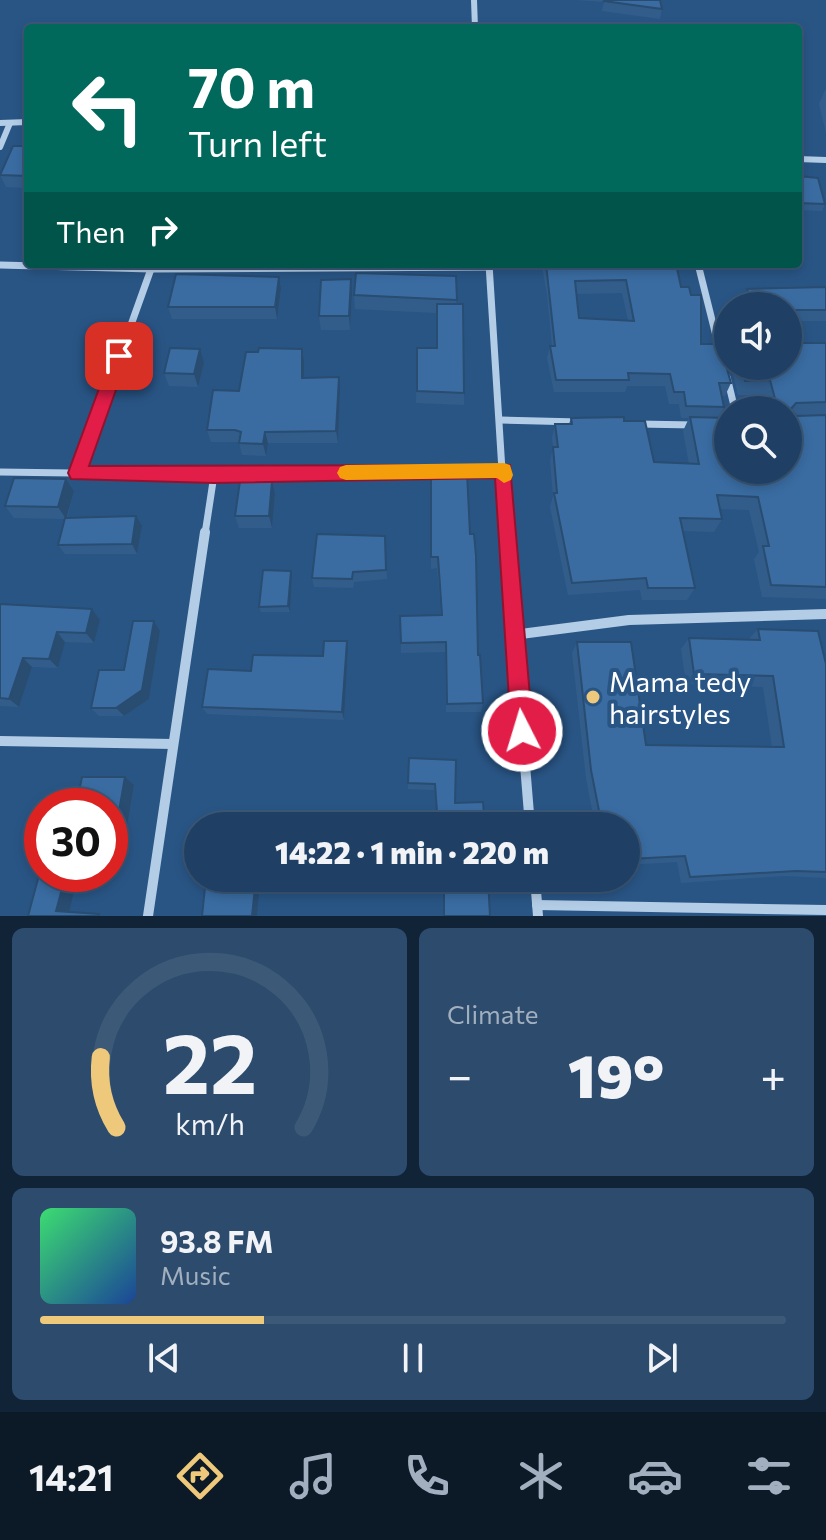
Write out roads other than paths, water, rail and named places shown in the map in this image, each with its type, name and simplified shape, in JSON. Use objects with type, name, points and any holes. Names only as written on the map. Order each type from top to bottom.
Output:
[{"type":"street","points":[[474,0],[475,24]]},
{"type":"street","points":[[0,123],[24,122]]},
{"type":"street","points":[[0,147],[10,123]]},
{"type":"street","points":[[802,159],[826,160]]},
{"type":"street","points":[[0,265],[24,266]]},
{"type":"street","points":[[113,268],[264,268]]},
{"type":"street","points":[[490,268],[513,635],[529,812]]},
{"type":"street","points":[[699,268],[731,396]]},
{"type":"street","points":[[78,473],[151,269]]},
{"type":"street","points":[[501,420],[592,423]]},
{"type":"street","points":[[622,423],[713,426]]},
{"type":"street","points":[[0,472],[214,475],[504,470]]},
{"type":"street","points":[[148,916],[214,475]]},
{"type":"street","points":[[513,635],[564,624],[614,619],[826,614]]},
{"type":"street","points":[[0,741],[173,744]]},
{"type":"street","points":[[538,910],[826,910]]},
{"type":"place","name":"Mama tedy hairstyles","points":[[593,697]]}]
